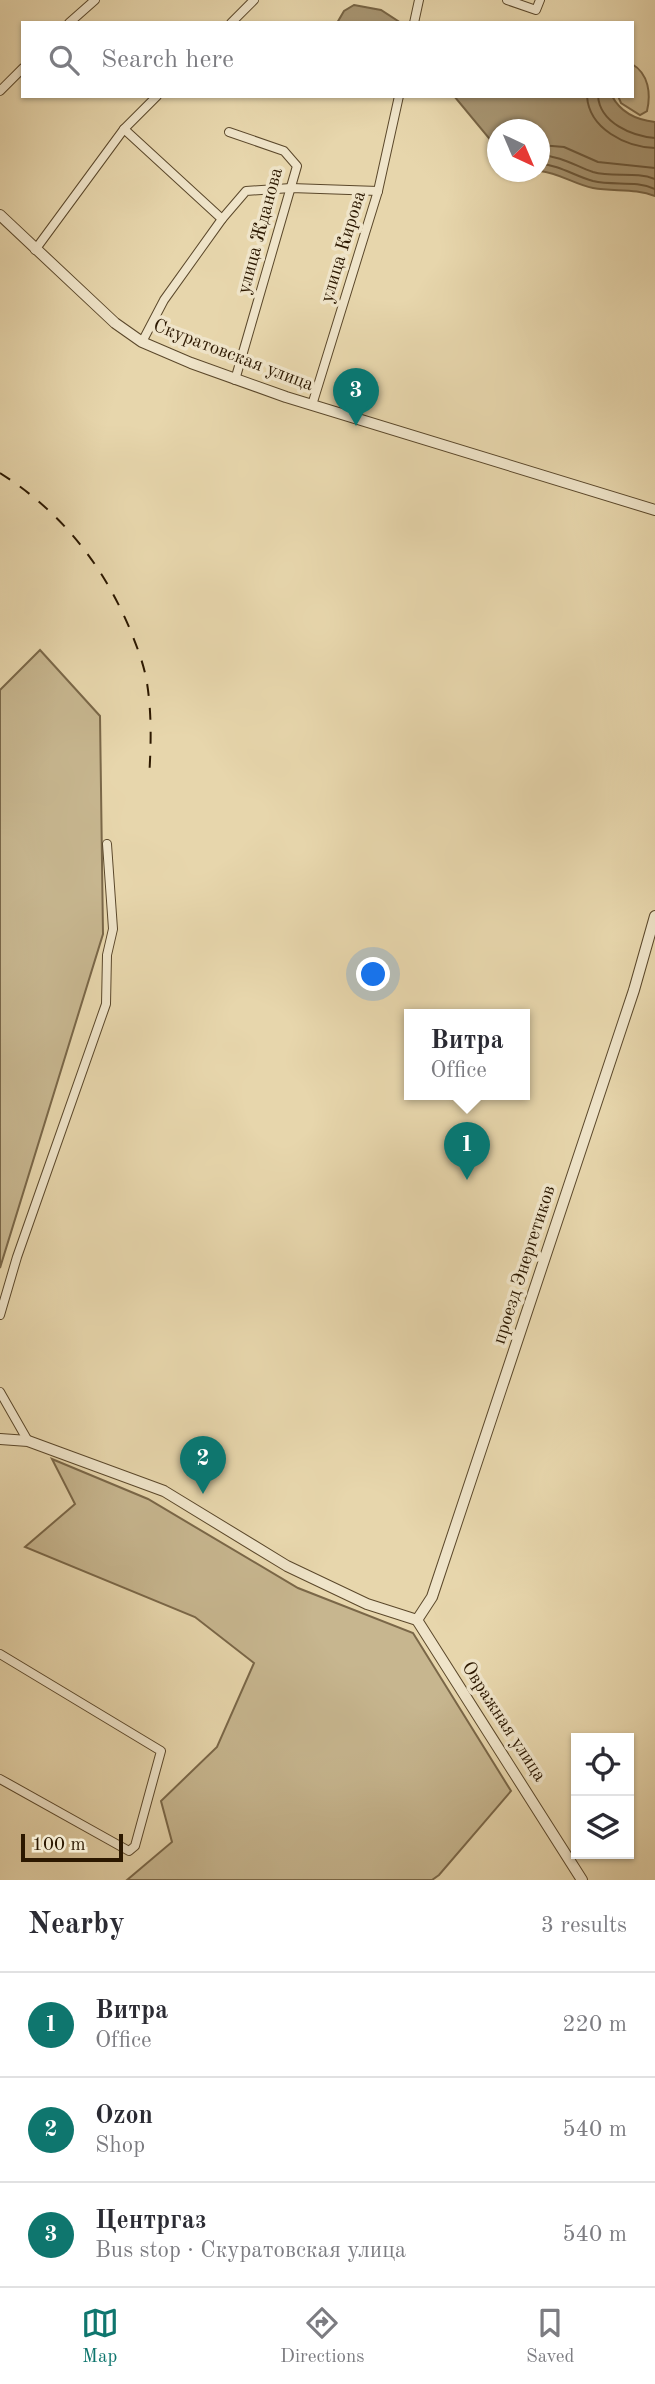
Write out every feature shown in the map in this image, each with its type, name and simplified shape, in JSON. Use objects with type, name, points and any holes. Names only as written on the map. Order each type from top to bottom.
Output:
[{"type":"street","points":[[71,21],[95,0]]},
{"type":"street","points":[[233,21],[254,0]]},
{"type":"street","points":[[414,21],[419,0]]},
{"type":"street","points":[[507,0],[536,10],[540,0]]},
{"type":"street","points":[[0,91],[21,70]]},
{"type":"street","points":[[35,250],[124,129],[155,98]]},
{"type":"street","name":"улица Кирова","points":[[312,405],[378,191],[398,98]]},
{"type":"street","points":[[124,129],[222,219]]},
{"type":"street","name":"улица Жданова","points":[[229,132],[284,151],[298,166],[235,380]]},
{"type":"street","points":[[142,342],[163,300],[222,219],[246,191],[291,188],[378,191]]},
{"type":"street","name":"Скуратовская улица","points":[[0,215],[115,323],[142,342],[235,380],[655,510]]},
{"type":"street","points":[[0,1315],[17,1257],[106,1004],[107,955],[113,929],[107,844]]},
{"type":"street","name":"проезд Энергетиков","points":[[416,1620],[432,1597],[474,1477],[634,990],[655,916]]},
{"type":"street","points":[[0,1392],[28,1441]]},
{"type":"street","points":[[0,1439],[28,1441],[164,1491],[286,1566],[367,1604],[416,1620]]},
{"type":"street","name":"Овражная улица","points":[[416,1620],[582,1880]]},
{"type":"street","points":[[0,1654],[161,1751],[135,1846],[129,1851],[0,1779]]},
{"type":"shaded area","points":[[634,65],[645,79],[649,98],[647,111],[640,115],[621,103],[619,98],[634,98]]},
{"type":"shaded area","points":[[40,650],[100,716],[103,934],[0,1268],[0,690]]},
{"type":"shaded area","points":[[52,1459],[148,1499],[298,1588],[413,1633],[511,1791],[439,1875],[432,1880],[127,1880],[172,1842],[161,1801],[217,1747],[254,1663],[195,1617],[25,1547],[75,1504]]},
{"type":"water","points":[[354,5],[381,10],[398,21],[338,21],[344,11]]},
{"type":"water","points":[[456,98],[613,98],[630,115],[655,122],[655,196],[593,188],[550,173],[550,119],[487,119],[487,136]]},
{"type":"railway","points":[[0,473],[60,521],[92,560],[118,603],[137,647],[147,683],[151,731],[149,779]]},
{"type":"place","name":"Центргаз","points":[[356,426]]},
{"type":"place","name":"Витра","points":[[467,1180]]},
{"type":"place","name":"Ozon","points":[[203,1494]]}]
